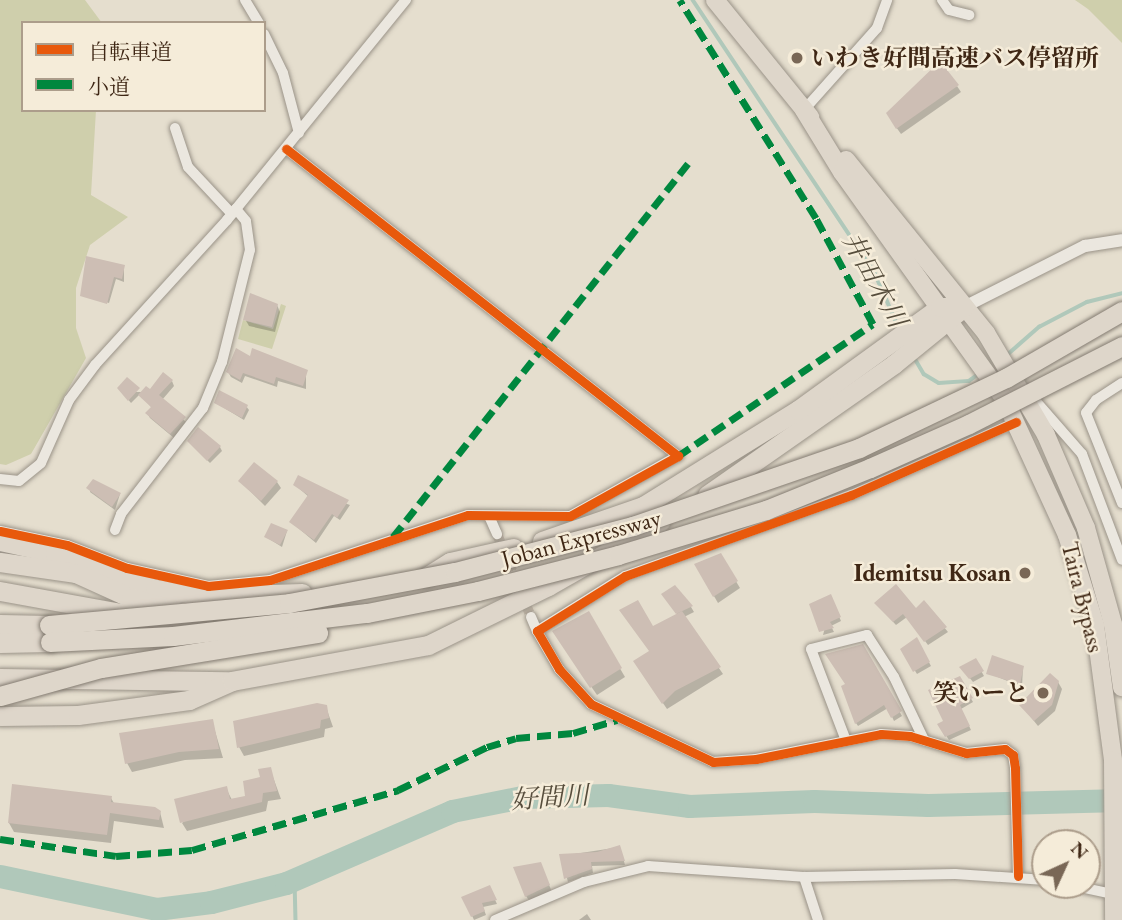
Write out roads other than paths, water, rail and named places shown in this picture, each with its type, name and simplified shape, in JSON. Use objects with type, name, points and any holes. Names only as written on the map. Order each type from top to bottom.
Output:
[{"type":"highway","points":[[0,678],[232,681],[428,645],[548,586],[726,484],[888,356],[952,312],[894,215],[715,0]]},
{"type":"highway","name":"Taira Bypass","points":[[952,312],[986,333],[1013,374],[1086,528],[1113,624],[1122,687]]},
{"type":"highway","name":"Taira Bypass","points":[[952,312],[968,344],[1016,422],[1067,534],[1095,625],[1113,760],[1112,860],[1117,895],[1114,920]]},
{"type":"highway","name":"Joban Expressway","points":[[0,643],[49,634],[223,612],[387,584],[633,526],[811,467],[1006,378],[1122,312]]},
{"type":"highway","name":"Joban Expressway","points":[[0,624],[49,634],[173,636],[297,623],[478,591],[766,510],[969,424],[1122,346]]},
{"type":"highway","points":[[0,591],[176,623],[304,609],[402,590],[450,562],[547,540],[643,506],[888,356]]},
{"type":"highway","points":[[0,541],[55,553],[130,582],[208,596],[387,584]]},
{"type":"highway","points":[[0,562],[76,573],[131,598],[205,619]]},
{"type":"highway","points":[[0,696],[101,668],[327,631],[478,591]]},
{"type":"highway","points":[[0,716],[78,715],[189,701],[232,681]]},
{"type":"street","points":[[245,0],[258,21]]},
{"type":"street","points":[[0,479],[19,481],[41,463],[69,400],[95,365],[234,212],[406,0]]},
{"type":"street","points":[[804,110],[877,28],[887,0]]},
{"type":"street","points":[[942,0],[949,10],[969,15]]},
{"type":"street","points":[[266,38],[288,84],[299,133]]},
{"type":"street","points":[[115,530],[121,514],[203,408],[222,362],[250,250],[246,221],[188,167],[175,128]]},
{"type":"street","points":[[0,531],[67,545],[127,568],[208,586],[270,580],[460,518],[570,516],[678,456],[286,149]]},
{"type":"street","points":[[952,312],[1085,246],[1122,240]]},
{"type":"street","points":[[1013,374],[1082,454],[1122,560]]},
{"type":"street","points":[[1122,383],[1096,400],[1086,414],[1122,503]]},
{"type":"street","points":[[537,631],[625,576],[851,495],[1016,422]]},
{"type":"street","points":[[489,516],[497,534]]},
{"type":"street","points":[[531,617],[559,669],[591,704],[713,762],[756,759],[845,738],[881,734],[924,740],[966,753],[1005,749],[1013,755],[1018,876]]},
{"type":"street","points":[[845,738],[811,649],[867,635],[894,677],[924,740]]},
{"type":"street","points":[[495,920],[584,882],[648,866],[804,877],[1031,878]]},
{"type":"street","points":[[804,877],[818,920]]},
{"type":"waterway","name":"井田木川","points":[[693,0],[874,271],[900,330]]},
{"type":"waterway","name":"井田木川","points":[[1007,355],[1039,327],[1087,302],[1122,293]]},
{"type":"waterway","name":"井田木川","points":[[913,355],[924,374],[939,383],[969,381],[980,373]]},
{"type":"waterway","name":"好間川","points":[[0,876],[157,909],[211,902],[286,883],[452,811],[522,797],[608,795],[689,806],[814,801],[928,805],[1122,800]]},
{"type":"waterway","points":[[295,880],[296,920]]},
{"type":"tunnel","points":[[497,534],[531,617]]},
{"type":"place","name":"いわき好間高速バス停留所","points":[[797,58]]},
{"type":"place","name":"Idemitsu Kosan","points":[[1025,573]]},
{"type":"place","name":"笑いーと","points":[[1043,693]]}]
